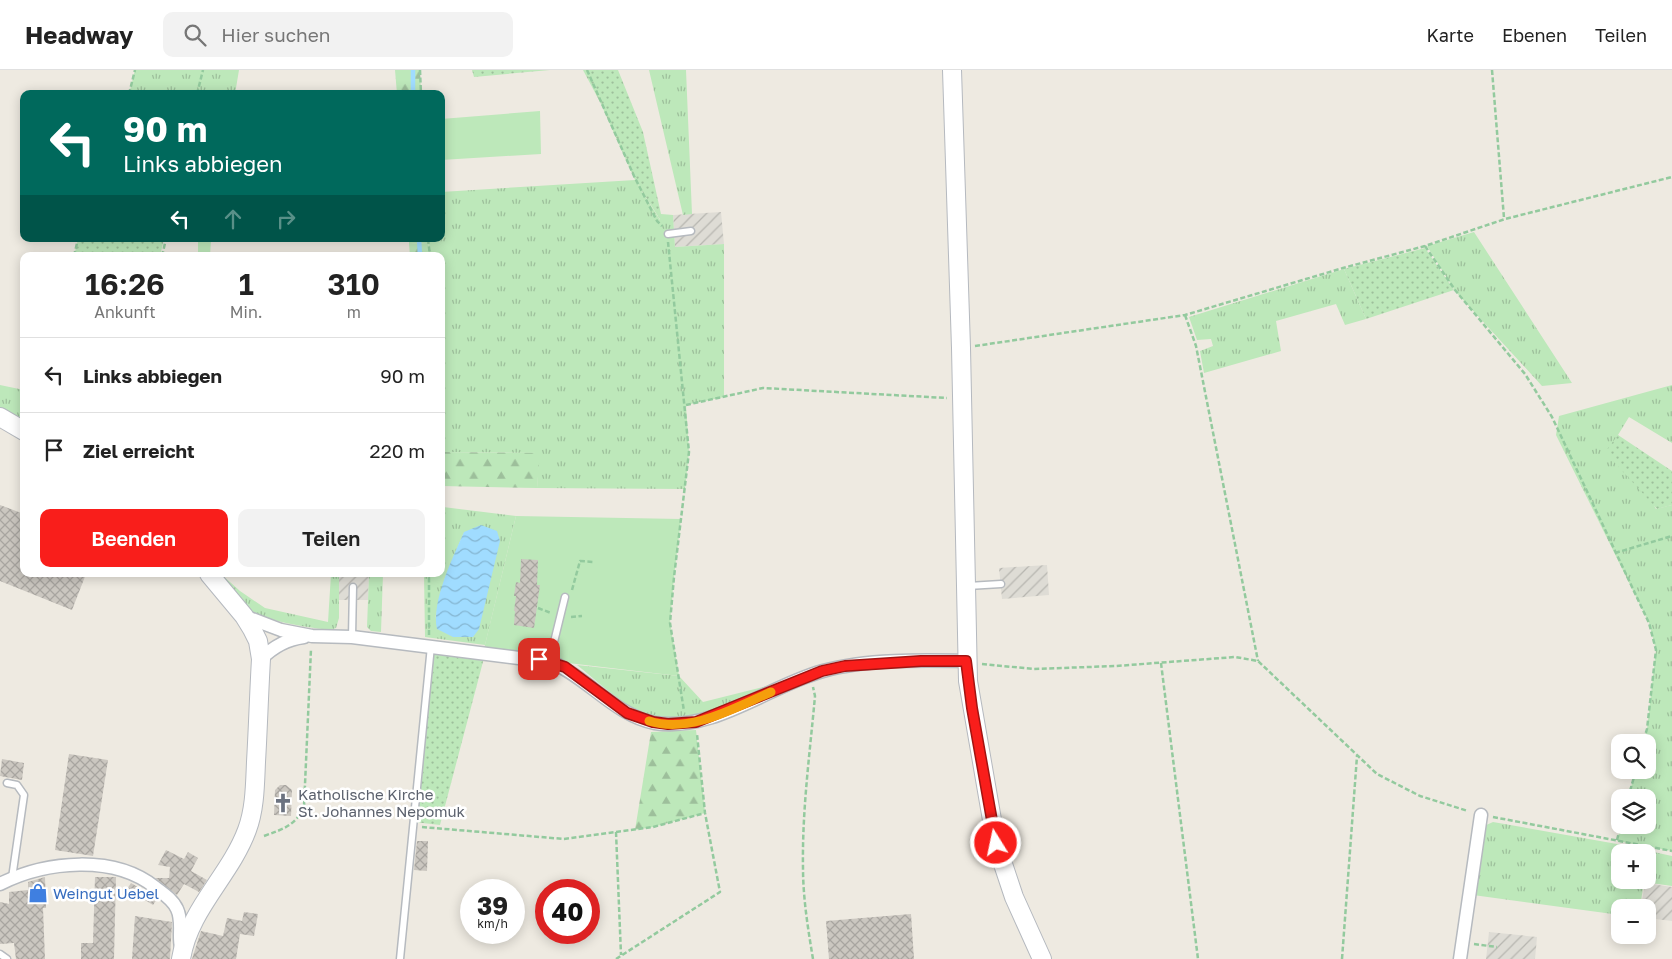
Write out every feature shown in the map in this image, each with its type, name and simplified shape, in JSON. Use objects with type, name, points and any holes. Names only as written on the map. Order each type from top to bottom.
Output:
[{"type":"street","points":[[952,70],[967,586],[966,661],[972,708],[996,843],[1014,897],[1042,959]]},
{"type":"street","points":[[0,417],[20,429]]},
{"type":"street","points":[[182,955],[197,914],[234,859],[248,828],[253,802],[261,659],[258,641],[244,616],[212,577]]},
{"type":"street","points":[[244,616],[281,630],[312,636],[352,637],[551,662],[565,667],[627,713],[653,722],[691,723],[822,671],[854,665],[936,660],[966,661]]},
{"type":"street","points":[[261,659],[268,652],[283,643],[293,639],[312,636]]},
{"type":"street","points":[[1460,959],[1481,815]]},
{"type":"street","points":[[6,881],[70,865],[109,866],[134,874],[152,884],[178,910],[182,955]]},
{"type":"lane","points":[[668,234],[691,231]]},
{"type":"lane","points":[[967,586],[1000,584]]},
{"type":"lane","points":[[352,637],[353,587]]},
{"type":"lane","points":[[551,662],[565,597]]},
{"type":"lane","points":[[400,959],[430,646]]},
{"type":"lane","points":[[6,881],[24,795],[17,785],[7,783]]},
{"type":"lane","points":[[0,954],[7,959]]},
{"type":"path","points":[[130,90],[135,70]]},
{"type":"path","points":[[198,90],[203,70]]},
{"type":"path","points":[[420,70],[421,90]]},
{"type":"path","points":[[587,70],[638,183],[658,221],[668,234],[686,405],[689,452],[670,623],[691,723],[720,892],[616,959]]},
{"type":"path","points":[[1492,70],[1504,219]]},
{"type":"path","points":[[961,348],[1185,315],[1343,268],[1425,246],[1504,219],[1672,177]]},
{"type":"path","points":[[1425,246],[1455,290],[1525,374],[1552,417],[1649,623],[1656,650],[1645,734]]},
{"type":"path","points":[[1185,315],[1196,346],[1258,662]]},
{"type":"path","points":[[686,405],[763,388],[961,399]]},
{"type":"path","points":[[1615,553],[1672,536]]},
{"type":"path","points":[[565,597],[574,587],[580,561],[594,562]]},
{"type":"path","points":[[429,577],[430,646]]},
{"type":"path","points":[[264,836],[282,830],[299,818],[304,807],[312,636]]},
{"type":"path","points":[[966,661],[995,666],[1034,669],[1116,666],[1235,656],[1258,662],[1377,774],[1420,796],[1481,815],[1672,851]]},
{"type":"path","points":[[1161,663],[1198,959]]},
{"type":"path","points":[[812,676],[815,696],[803,869],[807,921],[813,959]]},
{"type":"path","points":[[1342,959],[1357,756]]},
{"type":"path","points":[[412,826],[564,839],[659,825],[705,813]]},
{"type":"path","points":[[616,832],[621,955]]},
{"type":"path","points":[[1617,840],[1619,834]]},
{"type":"path","points":[[1462,942],[1497,947]]},
{"type":"shaded area","points":[[721,212],[724,244],[675,247],[673,215]]},
{"type":"shaded area","points":[[1047,565],[1049,595],[1002,599],[999,568]]},
{"type":"shaded area","points":[[339,577],[369,577],[368,600],[338,600]]},
{"type":"shaded area","points":[[1656,885],[1672,887],[1672,921],[1656,919],[1656,899],[1642,899],[1644,889],[1656,889]]},
{"type":"shaded area","points":[[1489,932],[1537,937],[1535,959],[1486,959]]},
{"type":"green space","points":[[135,70],[239,70],[236,90],[130,90]]},
{"type":"green space","points":[[395,70],[420,70],[421,90],[397,90]]},
{"type":"green space","points":[[472,70],[550,70],[474,77]]},
{"type":"green space","points":[[583,70],[618,70],[643,132],[661,221],[635,180],[600,102]]},
{"type":"green space","points":[[649,70],[686,70],[692,214],[683,215]]},
{"type":"green space","points":[[540,111],[541,154],[445,160],[445,119]]},
{"type":"green space","points":[[635,180],[660,220],[661,214],[673,215],[675,247],[724,244],[724,397],[686,405],[689,452],[685,489],[537,488],[539,453],[445,452],[445,252],[429,252],[428,243],[409,244],[409,242],[445,242],[445,192]]},
{"type":"green space","points":[[1474,232],[1572,383],[1542,386],[1455,291],[1427,246]]},
{"type":"green space","points":[[77,242],[163,242],[161,252],[75,252]]},
{"type":"green space","points":[[198,242],[211,242],[210,252],[198,252]]},
{"type":"green space","points":[[428,243],[429,252],[410,252],[409,244]]},
{"type":"green space","points":[[1425,248],[1454,290],[1366,319],[1344,269]]},
{"type":"green space","points":[[1344,269],[1366,319],[1345,325],[1336,304],[1276,321],[1281,351],[1204,373],[1200,351],[1213,346],[1211,339],[1197,340],[1189,317]]},
{"type":"green space","points":[[0,385],[20,389],[20,420],[0,409]]},
{"type":"green space","points":[[1672,385],[1672,443],[1629,417],[1618,435],[1656,509],[1672,505],[1672,851],[1656,848],[1656,844],[1634,844],[1617,841],[1619,834],[1656,834],[1656,789],[1630,789],[1633,779],[1656,779],[1656,734],[1645,734],[1656,650],[1649,623],[1556,435],[1559,416]]},
{"type":"green space","points":[[1618,435],[1672,471],[1672,505],[1657,509],[1605,452]]},
{"type":"green space","points":[[445,452],[540,453],[537,488],[445,486]]},
{"type":"green space","points":[[445,507],[516,516],[485,645],[425,637],[424,577],[445,577]],"holes":[[[464,532],[435,619],[445,578]]]},
{"type":"green space","points":[[516,516],[681,519],[670,623],[679,676],[483,653]]},
{"type":"green space","points":[[223,577],[265,608],[328,622],[331,577],[339,577],[339,618],[336,628],[330,630],[264,617],[247,608]]},
{"type":"green space","points":[[369,577],[383,577],[381,632],[371,631],[367,627]]},
{"type":"green space","points":[[433,650],[484,658],[440,825],[414,822]]},
{"type":"green space","points":[[577,665],[679,676],[703,702],[771,685],[740,700],[704,713],[686,718],[668,719],[651,717],[635,710]]},
{"type":"green space","points":[[696,730],[705,813],[635,830],[651,732]]},
{"type":"green space","points":[[1493,822],[1617,844],[1611,844],[1611,889],[1643,889],[1641,899],[1611,899],[1611,914],[1473,895],[1484,826]]},
{"type":"green space","points":[[1656,853],[1672,856],[1672,886],[1656,884]]},
{"type":"water","points":[[481,525],[497,531],[500,541],[479,629],[473,637],[453,637],[437,629],[437,606],[440,593],[464,532]]},
{"type":"building","points":[[0,505],[20,512],[20,577],[85,577],[72,610],[0,581]]},
{"type":"building","points":[[521,559],[538,560],[537,585],[540,585],[534,628],[514,625],[516,596],[514,596],[516,582],[520,583]]},
{"type":"building","points":[[69,754],[108,760],[93,856],[55,850]]},
{"type":"building","points":[[2,759],[24,763],[22,780],[0,776]]},
{"type":"building","name":"Katholische Kirche St. Johannes Nepomuk","points":[[280,785],[286,785],[292,790],[291,816],[274,815],[275,790]]},
{"type":"building","points":[[417,841],[428,841],[427,871],[414,870]]},
{"type":"building","points":[[166,850],[184,859],[188,852],[198,858],[191,871],[207,880],[199,892],[184,884],[177,895],[155,878],[169,878],[170,867],[158,865]]},
{"type":"building","points":[[45,877],[46,908],[43,908],[45,959],[16,959],[14,943],[0,944],[0,902],[9,904],[9,892],[28,890],[28,882]]},
{"type":"building","points":[[95,877],[116,877],[114,959],[81,959],[81,943],[93,943]]},
{"type":"building","points":[[131,883],[157,899],[153,905],[127,889]]},
{"type":"building","points":[[244,912],[258,914],[254,936],[240,934],[236,959],[192,959],[201,931],[223,936],[227,918],[242,921]]},
{"type":"building","points":[[911,914],[914,959],[829,959],[826,921]]},
{"type":"building","points":[[135,916],[172,922],[170,959],[132,959]]},
{"type":"waterway","points":[[413,70],[413,90]]},
{"type":"waterway","points":[[419,242],[420,252]]},
{"type":"slow traffic","points":[[649,721],[668,724],[696,722],[771,692]]},
{"type":"place","name":"Katholische Kirche St. Johannes Nepomuk","points":[[283,803]]},
{"type":"place","name":"Weingut Uebel","points":[[38,893]]},
{"type":"route","points":[[539,659],[565,667],[627,713],[653,722],[668,724],[696,722],[822,671],[845,666],[936,660],[966,661],[972,708],[996,843]]}]
